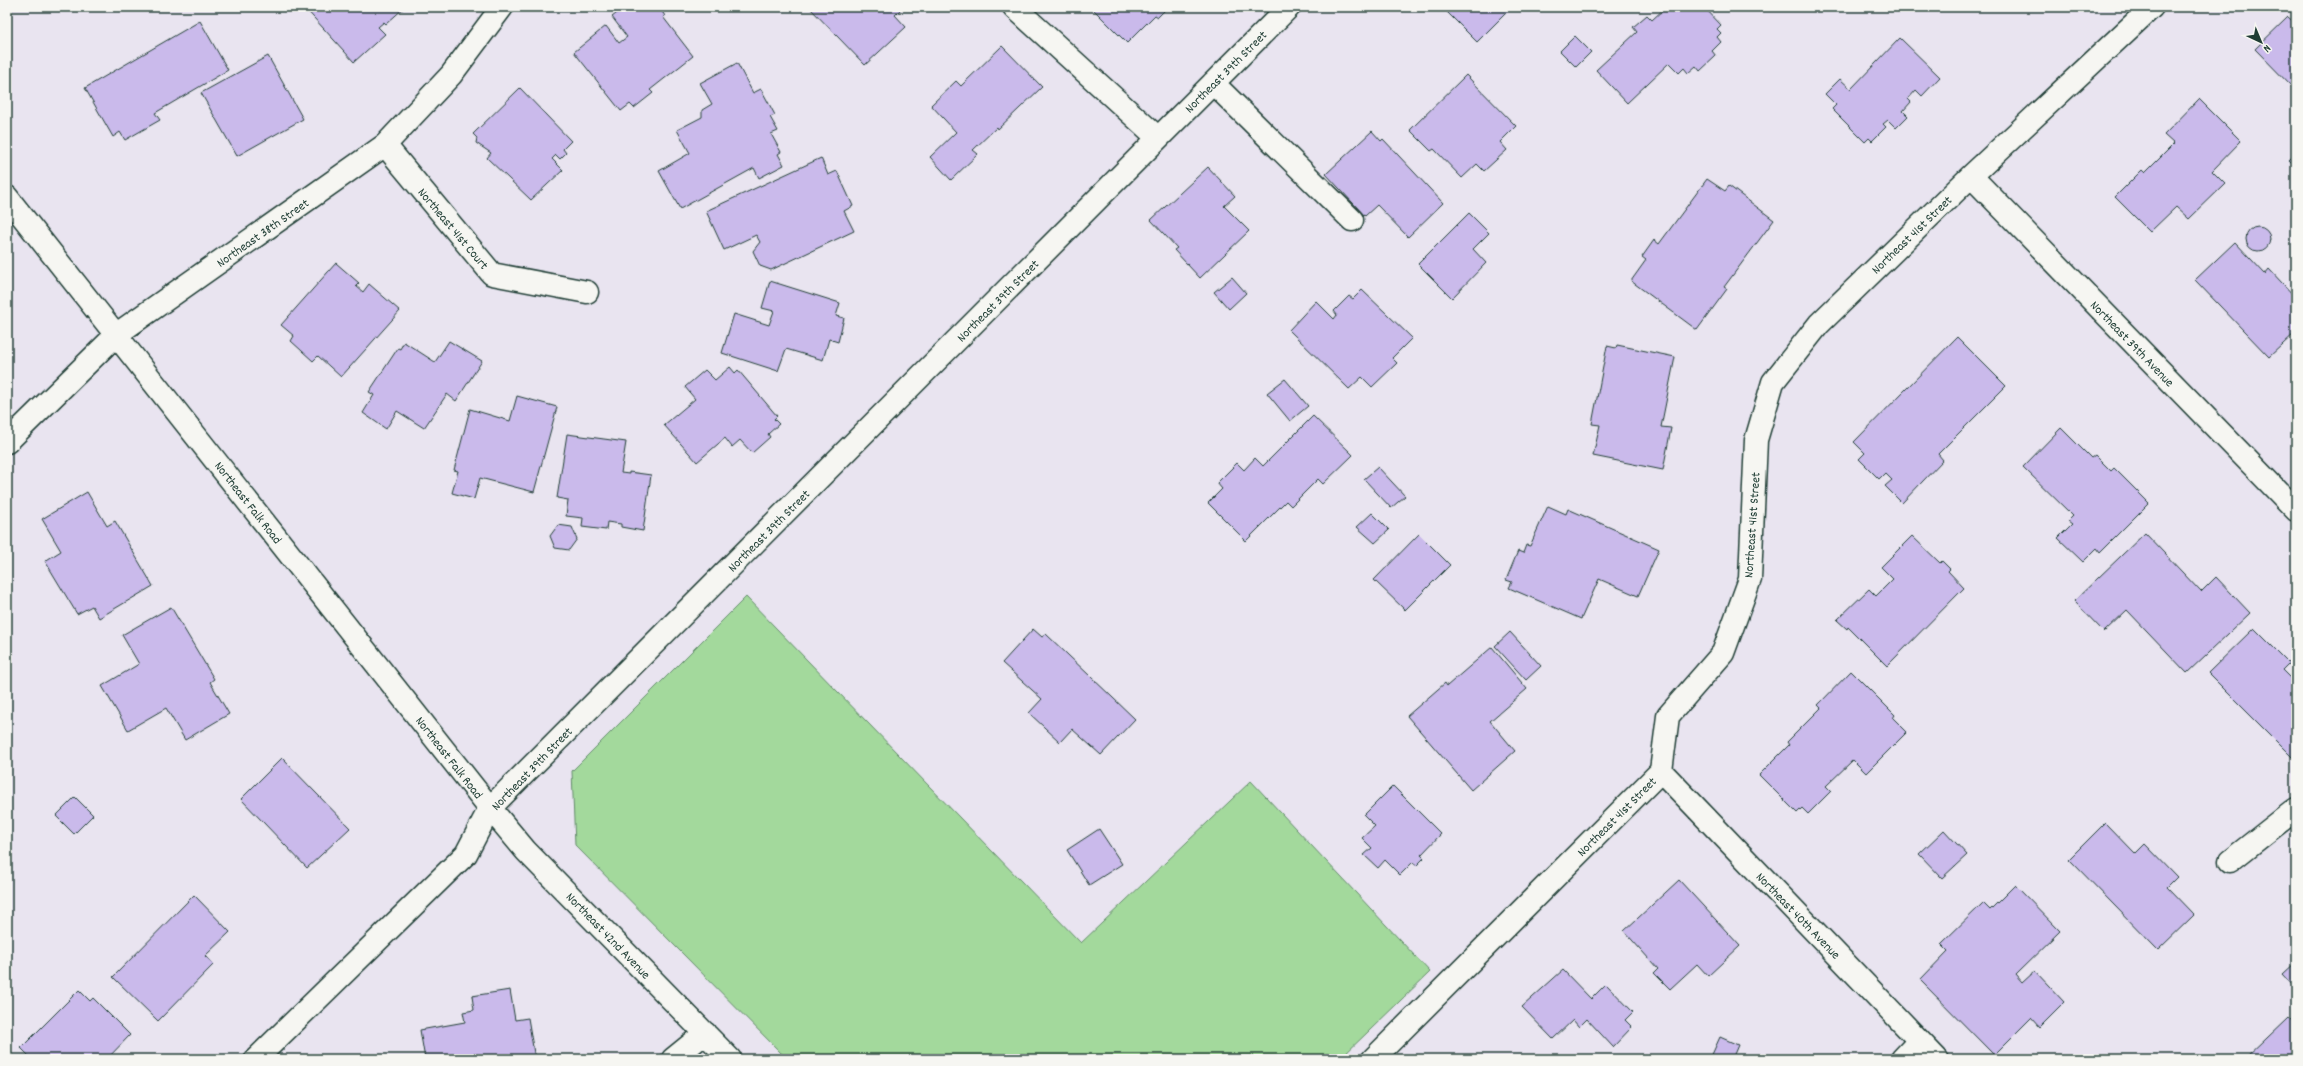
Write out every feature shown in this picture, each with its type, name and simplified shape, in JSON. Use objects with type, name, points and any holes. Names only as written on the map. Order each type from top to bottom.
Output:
[{"type":"street","name":"Northeast 38th Street","points":[[7,442],[117,334],[385,145],[452,75],[502,7]]},
{"type":"street","points":[[1014,7],[1158,138]]},
{"type":"street","name":"Northeast 39th Street","points":[[256,1059],[466,854],[490,808],[1289,7]]},
{"type":"street","name":"Northeast 41st Street","points":[[1373,1059],[1661,771],[1668,716],[1723,653],[1750,579],[1756,440],[1773,382],[1819,324],[1971,176],[2152,7]]},
{"type":"street","points":[[1213,83],[1352,220]]},
{"type":"street","name":"Northeast 41st Court","points":[[385,145],[492,274],[587,292]]},
{"type":"street","name":"Northeast 39th Avenue","points":[[1971,176],[2296,510]]},
{"type":"street","name":"Northeast Falk Road","points":[[7,197],[117,334],[490,808]]},
{"type":"street","name":"Northeast 40th Avenue","points":[[1661,771],[1937,1059]]},
{"type":"street","name":"Northeast 42nd Avenue","points":[[490,808],[526,851],[730,1059]]},
{"type":"street","points":[[2230,861],[2296,809]]},
{"type":"street","points":[[673,1059],[705,1033]]},
{"type":"street","points":[[1902,1059],[1919,1041]]},
{"type":"green space","points":[[746,597],[1081,943],[1251,781],[1430,972],[1340,1059],[787,1059],[575,845],[572,771]]},
{"type":"building","points":[[304,7],[405,7],[386,24],[384,22],[378,27],[385,34],[354,62]]},
{"type":"building","points":[[625,7],[659,7],[665,16],[663,17],[693,56],[650,90],[653,93],[634,108],[630,104],[621,111],[574,52],[606,26],[619,43],[627,37],[612,17]]},
{"type":"building","points":[[809,7],[899,7],[901,9],[895,15],[906,27],[865,65]]},
{"type":"building","points":[[1091,7],[1168,7],[1158,17],[1155,15],[1127,43]]},
{"type":"building","points":[[1442,7],[1512,7],[1477,42]]},
{"type":"building","points":[[1666,7],[1704,7],[1721,25],[1717,29],[1721,33],[1717,37],[1721,42],[1712,51],[1716,56],[1700,71],[1696,66],[1688,73],[1684,68],[1679,73],[1669,63],[1627,103],[1596,70],[1637,32],[1633,27],[1647,15],[1652,20]]},
{"type":"building","points":[[2288,17],[2296,24],[2296,91],[2255,49]]},
{"type":"building","points":[[200,21],[228,70],[155,113],[160,120],[125,140],[120,132],[113,137],[85,88]]},
{"type":"building","points":[[1575,36],[1591,52],[1576,67],[1560,51]]},
{"type":"building","points":[[1900,38],[1940,77],[1922,96],[1916,90],[1908,99],[1911,102],[1903,111],[1908,116],[1896,128],[1888,120],[1883,124],[1886,127],[1872,141],[1869,138],[1865,142],[1832,109],[1836,105],[1825,94],[1840,79],[1851,89]]},
{"type":"building","points":[[1002,46],[1042,87],[998,129],[997,127],[973,150],[978,154],[951,180],[930,157],[956,132],[931,105],[956,81],[961,86]]},
{"type":"building","points":[[268,56],[303,119],[237,156],[201,93]]},
{"type":"building","points":[[737,63],[753,93],[761,89],[775,115],[770,117],[778,131],[771,134],[781,152],[778,154],[784,165],[759,178],[754,168],[680,209],[659,171],[690,153],[677,130],[702,117],[702,110],[712,104],[700,83]]},
{"type":"building","points":[[1466,75],[1516,126],[1500,142],[1507,150],[1484,171],[1477,164],[1462,178],[1434,149],[1431,151],[1410,130]]},
{"type":"building","points":[[520,88],[571,141],[563,149],[566,153],[560,159],[556,155],[552,159],[563,170],[531,200],[487,158],[491,153],[476,143],[477,138],[473,134]]},
{"type":"building","points":[[2199,99],[2241,141],[2212,171],[2225,184],[2189,219],[2176,207],[2150,232],[2115,197],[2142,170],[2145,173],[2174,144],[2164,135]]},
{"type":"building","points":[[1372,131],[1381,141],[1383,139],[1443,203],[1408,237],[1377,205],[1365,216],[1326,174]]},
{"type":"building","points":[[2296,153],[2296,167],[2289,160]]},
{"type":"building","points":[[821,158],[828,175],[837,171],[853,206],[844,211],[854,231],[771,270],[760,266],[753,251],[760,242],[756,235],[724,250],[706,211]]},
{"type":"building","points":[[1208,167],[1235,196],[1224,206],[1249,231],[1200,278],[1174,250],[1177,248],[1151,220]]},
{"type":"building","points":[[1707,179],[1725,191],[1729,186],[1774,220],[1724,287],[1727,289],[1697,330],[1631,281],[1646,260],[1642,257],[1654,240],[1659,244]]},
{"type":"building","points":[[1469,213],[1489,233],[1473,249],[1486,263],[1452,298],[1418,264]]},
{"type":"building","points":[[2258,227],[2267,230],[2270,239],[2267,248],[2258,251],[2249,248],[2246,239],[2249,230]]},
{"type":"building","points":[[2235,242],[2265,274],[2269,269],[2296,298],[2296,332],[2269,357],[2195,280]]},
{"type":"building","points":[[336,263],[359,283],[356,286],[363,292],[369,284],[400,311],[341,377],[318,356],[313,361],[291,341],[294,336],[281,325]]},
{"type":"building","points":[[1232,277],[1246,293],[1229,309],[1214,292]]},
{"type":"building","points":[[770,281],[840,303],[836,316],[844,318],[838,342],[829,339],[823,360],[786,349],[778,371],[722,353],[734,314],[769,325],[774,311],[762,308]]},
{"type":"building","points":[[1362,290],[1412,338],[1392,358],[1397,363],[1372,387],[1362,377],[1349,389],[1289,330],[1316,301],[1334,319],[1337,315],[1334,311],[1349,296],[1353,299]]},
{"type":"building","points":[[1957,337],[2006,386],[1938,454],[1943,460],[1902,503],[1885,486],[1892,480],[1885,473],[1879,479],[1859,459],[1865,453],[1854,442]]},
{"type":"building","points":[[449,341],[482,361],[456,401],[447,394],[424,428],[397,411],[386,429],[363,413],[374,395],[369,392],[398,348],[400,349],[404,342],[435,362]]},
{"type":"building","points":[[1617,345],[1675,357],[1661,427],[1671,428],[1663,470],[1593,456],[1600,425],[1592,424],[1607,346],[1616,348]]},
{"type":"building","points":[[730,367],[735,373],[738,370],[777,416],[774,419],[779,424],[768,434],[770,437],[752,453],[740,440],[732,447],[725,438],[697,462],[664,425],[695,399],[685,387],[705,370],[715,380]]},
{"type":"building","points":[[1285,379],[1308,406],[1290,421],[1267,393]]},
{"type":"building","points":[[517,396],[557,407],[534,492],[480,478],[474,499],[452,493],[458,471],[454,470],[470,409],[510,421]]},
{"type":"building","points":[[1313,416],[1353,455],[1323,484],[1318,479],[1291,506],[1286,501],[1246,541],[1208,503],[1222,489],[1217,483],[1237,463],[1244,470],[1255,458],[1263,466]]},
{"type":"building","points":[[2061,428],[2091,458],[2095,455],[2111,471],[2114,468],[2149,503],[2100,552],[2097,548],[2083,562],[2058,538],[2072,524],[2068,521],[2073,516],[2023,467]]},
{"type":"building","points":[[567,434],[626,442],[621,473],[629,474],[629,472],[651,475],[643,531],[621,527],[621,524],[607,522],[606,530],[582,527],[583,518],[566,516],[568,500],[557,498]]},
{"type":"building","points":[[1378,467],[1405,496],[1391,508],[1364,479]]},
{"type":"building","points":[[87,492],[107,526],[115,521],[153,586],[99,618],[92,606],[77,614],[45,561],[61,551],[42,519]]},
{"type":"building","points":[[1548,506],[1566,514],[1568,509],[1659,549],[1638,596],[1599,579],[1581,619],[1509,588],[1512,582],[1506,580],[1518,551],[1523,553],[1526,545],[1530,546]]},
{"type":"building","points":[[1372,513],[1389,530],[1375,543],[1357,527]]},
{"type":"building","points":[[558,525],[572,527],[577,539],[569,550],[555,548],[550,536]]},
{"type":"building","points":[[2145,533],[2201,592],[2216,577],[2250,613],[2187,673],[2127,610],[2104,632],[2074,601]]},
{"type":"building","points":[[1419,534],[1450,565],[1405,610],[1374,580]]},
{"type":"building","points":[[1912,536],[1940,563],[1942,561],[1950,569],[1948,571],[1964,588],[1887,666],[1848,627],[1847,629],[1837,620],[1869,589],[1876,596],[1893,579],[1881,567]]},
{"type":"building","points":[[171,607],[214,679],[210,682],[229,714],[185,740],[166,708],[128,730],[102,686],[139,664],[122,635]]},
{"type":"building","points":[[2254,628],[2289,663],[2282,670],[2296,684],[2296,761],[2208,673]]},
{"type":"building","points":[[1033,629],[1042,637],[1046,634],[1135,719],[1101,755],[1072,729],[1060,742],[1029,713],[1042,699],[1002,663]]},
{"type":"building","points":[[1510,632],[1541,666],[1526,680],[1495,646]]},
{"type":"building","points":[[1492,647],[1527,689],[1490,721],[1515,751],[1471,790],[1407,716],[1445,683],[1447,686]]},
{"type":"building","points":[[1851,671],[1895,715],[1893,718],[1907,732],[1866,773],[1853,760],[1826,786],[1831,791],[1808,814],[1802,808],[1797,813],[1759,775],[1789,745],[1787,742],[1821,708],[1818,705]]},
{"type":"building","points":[[282,758],[350,828],[307,868],[241,799]]},
{"type":"building","points":[[1393,786],[1441,834],[1421,855],[1424,858],[1416,866],[1413,862],[1400,875],[1385,860],[1378,868],[1364,855],[1372,848],[1362,838],[1375,826],[1364,815]]},
{"type":"building","points":[[75,797],[93,815],[74,834],[56,816]]},
{"type":"building","points":[[2105,823],[2135,854],[2145,844],[2177,877],[2167,887],[2194,915],[2158,950],[2069,859]]},
{"type":"building","points":[[1099,829],[1122,864],[1089,885],[1067,850]]},
{"type":"building","points":[[1944,830],[1967,855],[1942,878],[1919,854]]},
{"type":"building","points":[[1679,880],[1740,946],[1708,976],[1697,964],[1670,989],[1654,973],[1658,969],[1624,931]]},
{"type":"building","points":[[2015,885],[2060,931],[2015,975],[2022,983],[2035,971],[2064,1002],[2039,1027],[2031,1018],[1994,1055],[1920,980],[1948,951],[1941,944],[1983,903],[1990,910]]},
{"type":"building","points":[[194,895],[230,932],[205,956],[214,964],[158,1021],[113,977]]},
{"type":"building","points":[[2296,962],[2296,988],[2283,974]]},
{"type":"building","points":[[1563,970],[1591,999],[1606,984],[1633,1012],[1625,1020],[1632,1027],[1613,1047],[1587,1019],[1579,1027],[1573,1020],[1553,1039],[1522,1007]]},
{"type":"building","points":[[79,990],[90,1001],[93,998],[130,1035],[107,1059],[32,1059],[21,1048]]},
{"type":"building","points":[[510,990],[515,1020],[528,1018],[535,1059],[425,1059],[420,1030],[465,1022],[463,1012],[474,1010],[472,996]]},
{"type":"building","points":[[2289,1017],[2296,1024],[2296,1059],[2245,1059]]},
{"type":"building","points":[[1720,1037],[1738,1045],[1732,1059],[1710,1059]]}]
